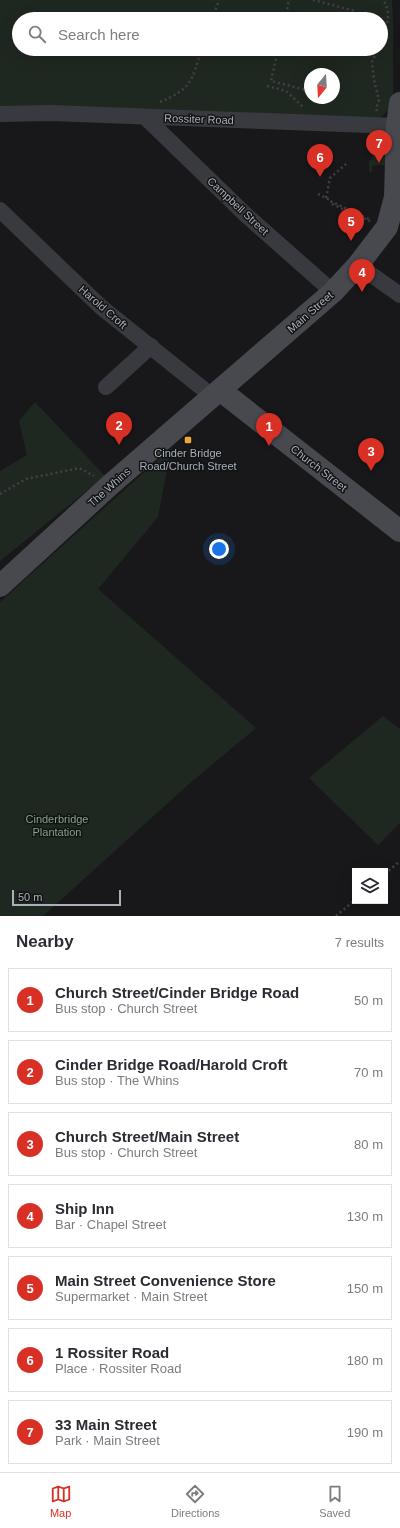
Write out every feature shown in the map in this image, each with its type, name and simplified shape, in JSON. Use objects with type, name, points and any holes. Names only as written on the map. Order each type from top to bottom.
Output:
[{"type":"main road","name":"Main Street","points":[[216,393],[334,292],[358,265],[387,227],[397,199],[397,126],[391,104]]},
{"type":"main road","name":"The Whins","points":[[0,586],[110,485],[216,393]]},
{"type":"main road","name":"Church Street","points":[[216,393],[400,531]]},
{"type":"street","name":"Rossiter Road","points":[[0,114],[51,113],[148,118],[397,126]]},
{"type":"street","name":"Campbell Street","points":[[148,118],[246,214],[334,292]]},
{"type":"street","name":"Harold Croft","points":[[0,210],[101,307],[151,346],[216,393]]},
{"type":"street","points":[[358,265],[400,295]]},
{"type":"street","points":[[106,387],[151,346]]},
{"type":"path","points":[[215,12],[219,0]]},
{"type":"path","points":[[287,12],[290,0]]},
{"type":"path","points":[[313,0],[355,11]]},
{"type":"path","points":[[384,0],[388,7],[388,23]]},
{"type":"path","points":[[148,118],[154,104],[176,95],[187,87],[200,56]]},
{"type":"path","points":[[276,56],[271,81],[304,89]]},
{"type":"path","points":[[375,56],[372,62],[374,80],[379,100],[376,109],[379,114]]},
{"type":"path","points":[[267,86],[286,91],[303,107],[309,109]]},
{"type":"path","points":[[371,110],[391,104]]},
{"type":"path","points":[[326,198],[330,178],[346,164]]},
{"type":"path","points":[[318,194],[372,221],[332,204]]},
{"type":"path","points":[[0,494],[26,480],[79,468],[110,485]]},
{"type":"path","points":[[388,871],[400,861]]},
{"type":"path","points":[[336,916],[352,903]]},
{"type":"green space","points":[[0,0],[392,0],[393,105],[377,121],[0,109]]},
{"type":"green space","points":[[373,150],[390,152],[387,166],[372,166],[372,172],[369,172],[369,160],[372,160]]},
{"type":"green space","points":[[35,402],[105,476],[0,561],[0,471],[27,455],[19,421]]},
{"type":"green space","name":"Cinderbridge Plantation","points":[[171,448],[158,517],[98,589],[256,728],[190,783],[43,916],[0,916],[0,602]]},
{"type":"green space","points":[[383,716],[400,729],[400,823],[378,845],[309,778]]},
{"type":"place","name":"33 Main Street","points":[[379,163]]},
{"type":"place","name":"1 Rossiter Road","points":[[320,177]]},
{"type":"place","name":"Main Street Convenience Store","points":[[351,241]]},
{"type":"place","name":"Ship Inn","points":[[362,292]]},
{"type":"place","name":"Cinder Bridge Road/Church Street","points":[[188,440]]},
{"type":"place","name":"Cinder Bridge Road/Harold Croft","points":[[119,445]]},
{"type":"place","name":"Church Street/Cinder Bridge Road","points":[[269,446]]},
{"type":"place","name":"Church Street/Main Street","points":[[371,471]]}]
